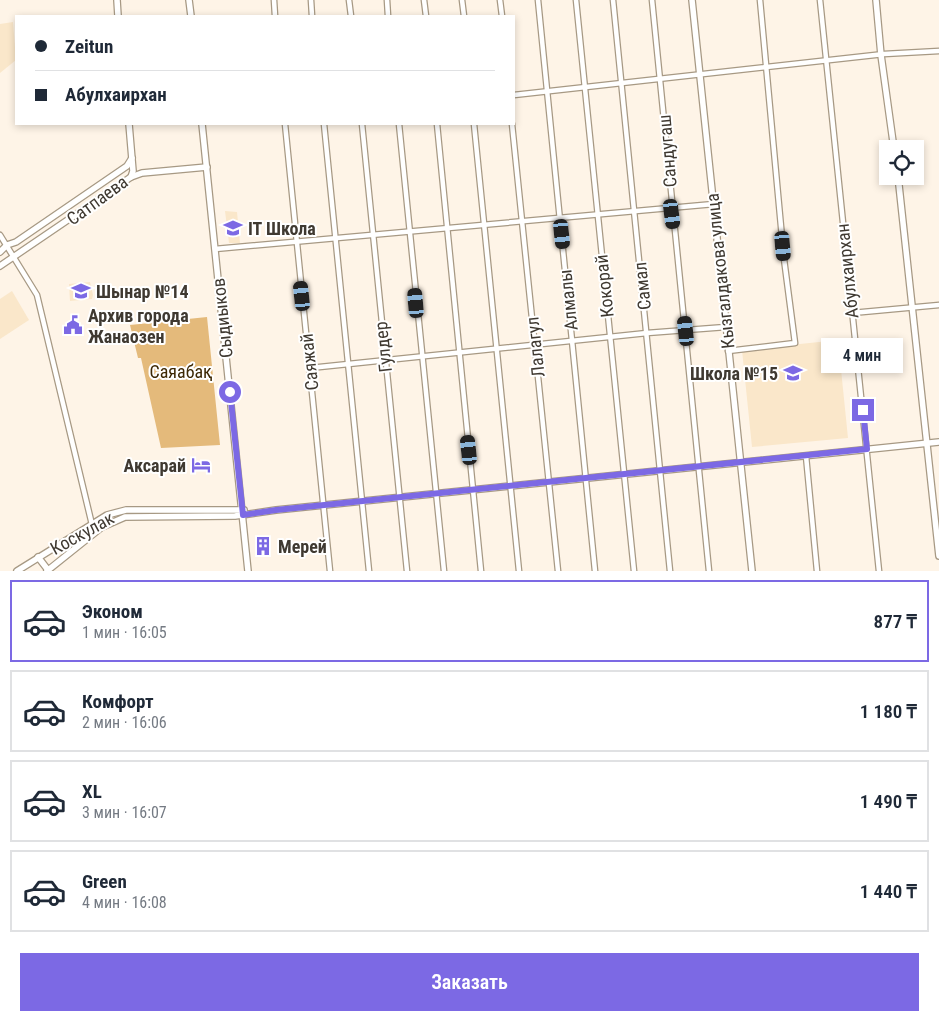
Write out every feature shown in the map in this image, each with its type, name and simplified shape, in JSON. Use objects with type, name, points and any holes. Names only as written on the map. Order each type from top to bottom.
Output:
[{"type":"street","points":[[117,0],[118,15]]},
{"type":"street","points":[[189,0],[191,15]]},
{"type":"street","points":[[274,0],[275,15]]},
{"type":"street","points":[[311,0],[312,15]]},
{"type":"street","points":[[349,0],[351,15]]},
{"type":"street","points":[[387,0],[388,15]]},
{"type":"street","points":[[424,0],[426,15]]},
{"type":"street","points":[[462,0],[464,15]]},
{"type":"street","points":[[500,0],[502,15]]},
{"type":"street","name":"Алмалы","points":[[538,0],[596,571]]},
{"type":"street","name":"Кокорай","points":[[576,0],[634,571]]},
{"type":"street","name":"Самал","points":[[613,0],[670,571]]},
{"type":"street","name":"Сандугаш","points":[[652,0],[686,331],[697,466],[710,571]]},
{"type":"street","name":"Кызгалдакова улица","points":[[692,0],[752,571]]},
{"type":"street","points":[[728,351],[795,343],[784,260],[760,0]]},
{"type":"street","name":"Абулхаирхан","points":[[820,0],[879,571]]},
{"type":"street","points":[[876,0],[881,55],[893,140]]},
{"type":"street","points":[[515,95],[881,55],[939,51]]},
{"type":"street","points":[[129,125],[133,170],[142,174]]},
{"type":"street","name":"Сыдиыков","points":[[202,125],[248,571]]},
{"type":"street","name":"Саяжай","points":[[285,125],[330,571]]},
{"type":"street","points":[[324,125],[369,571]]},
{"type":"street","name":"Гулдер","points":[[362,125],[384,361],[407,571]]},
{"type":"street","points":[[399,125],[444,571]]},
{"type":"street","points":[[437,125],[481,571]]},
{"type":"street","points":[[474,125],[519,571]]},
{"type":"street","name":"Лалагул","points":[[512,125],[558,571]]},
{"type":"street","points":[[123,169],[132,158]]},
{"type":"street","points":[[131,178],[142,174],[207,167]]},
{"type":"street","name":"Сатпаева","points":[[0,252],[7,245],[16,242],[123,169],[133,170],[131,178],[0,266]]},
{"type":"street","points":[[899,185],[939,556]]},
{"type":"street","points":[[215,249],[447,230],[634,209],[714,204]]},
{"type":"street","points":[[0,235],[38,294],[94,534]]},
{"type":"street","points":[[852,313],[911,306],[939,305]]},
{"type":"street","points":[[310,368],[609,336],[726,327]]},
{"type":"street","points":[[242,512],[939,442]]},
{"type":"street","points":[[806,456],[817,571]]},
{"type":"street","name":"Коскулак","points":[[16,571],[92,526],[107,515],[126,510],[242,512]]},
{"type":"street","name":"Коскулак","points":[[47,571],[115,520],[125,517],[242,512]]},
{"type":"street","points":[[38,557],[47,571]]},
{"type":"shaded area","points":[[13,22],[15,61],[0,73],[0,24]]},
{"type":"shaded area","name":"IT Школа","points":[[225,211],[237,212],[240,243],[229,243]]},
{"type":"shaded area","name":"Шынар №14","points":[[90,282],[92,299],[70,301],[69,284]]},
{"type":"shaded area","points":[[12,291],[29,320],[0,339],[0,299]]},
{"type":"shaded area","name":"Школа №15","points":[[838,340],[848,438],[752,447],[742,350]]},
{"type":"green space","name":"Саяабақ","points":[[207,317],[220,445],[161,448],[141,358],[138,358],[130,325]]},
{"type":"place","name":"IT Школа","points":[[233,228]]},
{"type":"place","name":"Шынар №14","points":[[81,291]]},
{"type":"place","name":"Архив города Жанаозен","points":[[73,325]]},
{"type":"place","name":"Школа №15","points":[[793,373]]},
{"type":"place","name":"Аксарай","points":[[201,465]]},
{"type":"place","name":"Мерей","points":[[263,546]]},
{"type":"route","points":[[230,392],[243,515],[276,510],[867,449],[863,410]]}]
